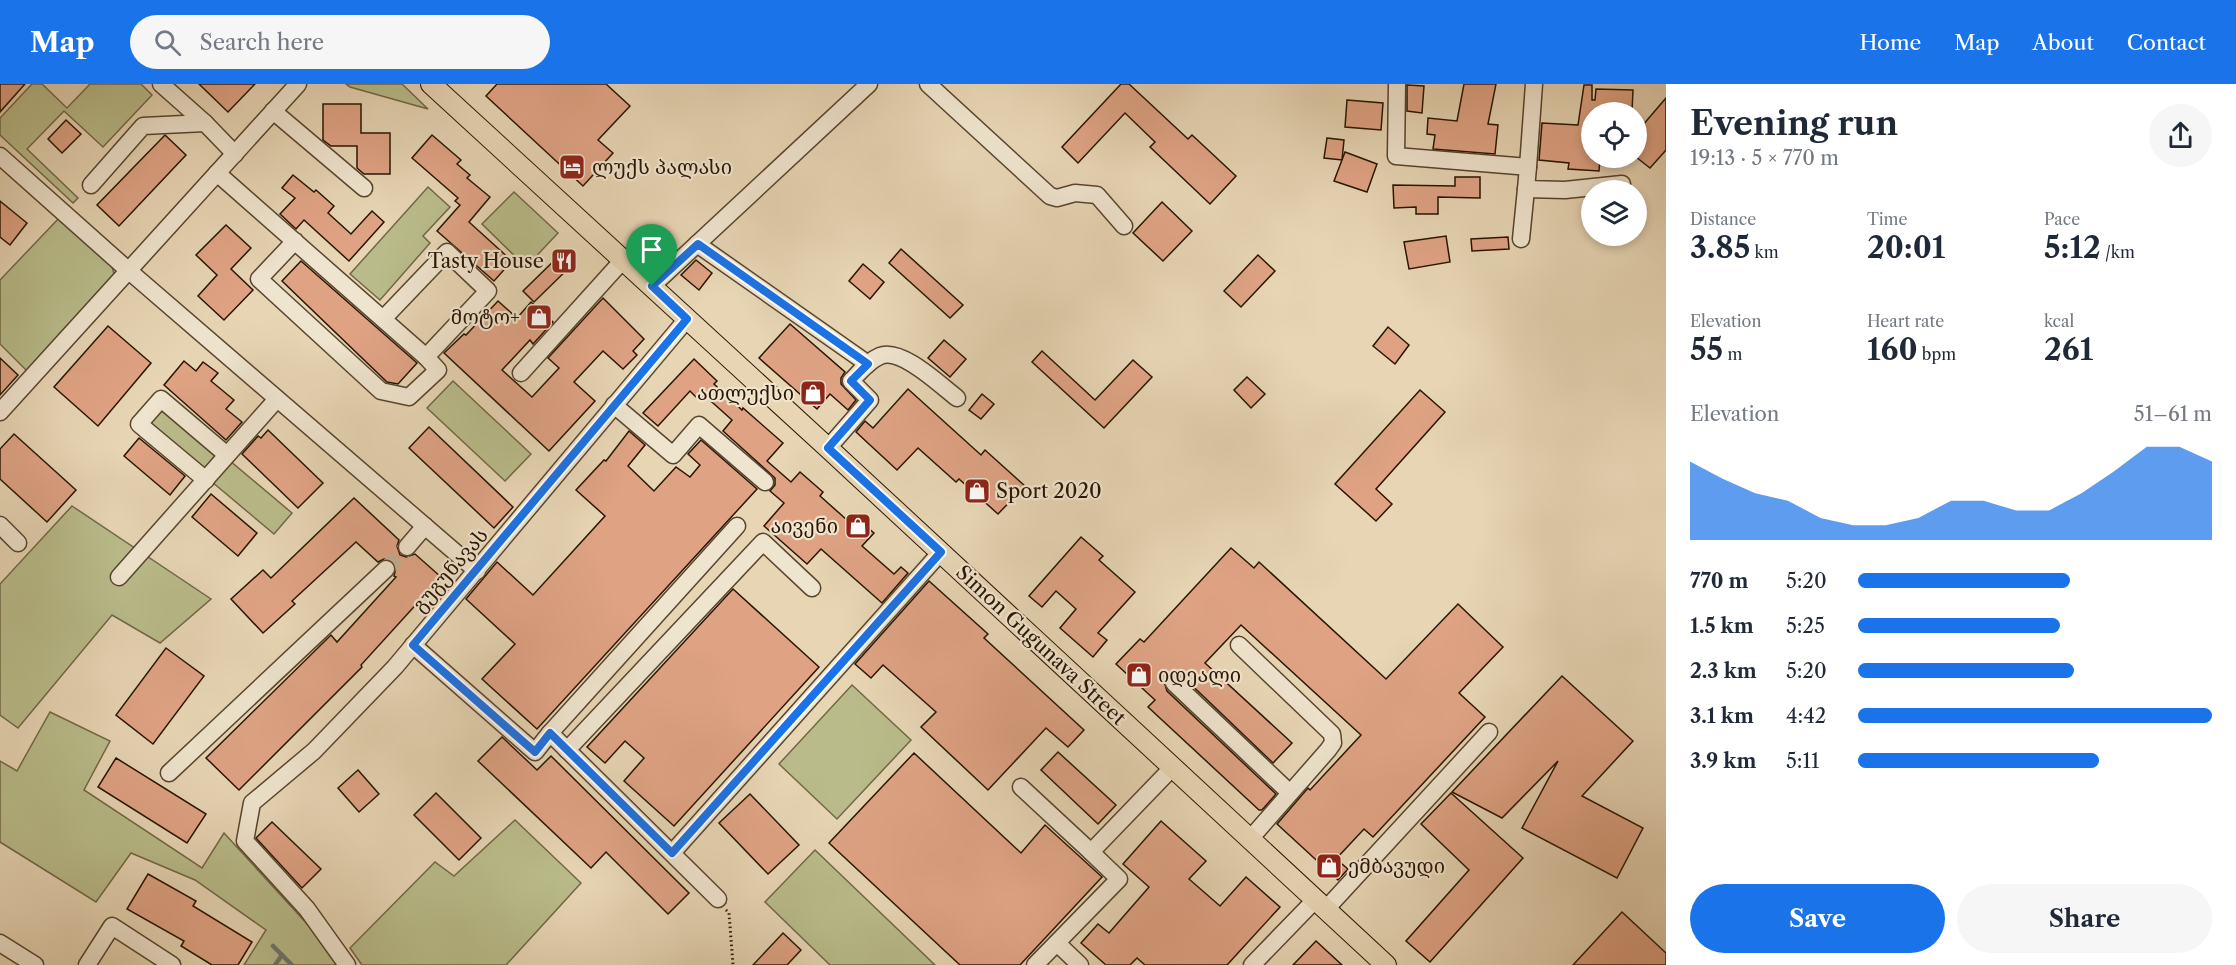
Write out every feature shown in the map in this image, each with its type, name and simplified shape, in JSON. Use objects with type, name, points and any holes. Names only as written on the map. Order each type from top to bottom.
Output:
[{"type":"main road","name":"Simon Gugunava Street","points":[[430,84],[941,552],[1386,965]]},
{"type":"street","points":[[161,84],[205,123],[235,154]]},
{"type":"street","points":[[0,412],[298,84]]},
{"type":"street","points":[[652,286],[869,84]]},
{"type":"street","points":[[928,84],[1050,196],[1057,198],[1075,193],[1097,195],[1124,226]]},
{"type":"street","points":[[1397,84],[1396,156],[1528,167]]},
{"type":"street","points":[[1521,239],[1534,84]]},
{"type":"street","points":[[273,111],[364,188]]},
{"type":"street","points":[[90,185],[143,126],[205,123]]},
{"type":"street","points":[[0,156],[129,271],[477,571]]},
{"type":"street","points":[[217,173],[295,241],[383,320],[426,357],[438,370],[410,398],[381,391],[259,279],[295,241]]},
{"type":"street","points":[[1526,189],[1581,188]]},
{"type":"street","points":[[698,244],[868,364]]},
{"type":"street","points":[[383,320],[447,252],[489,291],[426,357]]},
{"type":"street","points":[[521,374],[623,260]]},
{"type":"street","name":"გუგუნავას","points":[[347,965],[307,909],[244,841],[252,803],[314,751],[413,645],[687,319]]},
{"type":"street","points":[[828,448],[870,400],[851,381],[868,364],[882,355],[902,357],[957,398]]},
{"type":"street","points":[[206,480],[139,424],[161,399],[227,455]]},
{"type":"street","points":[[119,577],[277,399]]},
{"type":"street","points":[[614,405],[673,455],[699,425],[765,482]]},
{"type":"street","points":[[0,525],[18,543]]},
{"type":"street","points":[[407,546],[425,526]]},
{"type":"street","points":[[413,645],[535,752],[738,526]]},
{"type":"street","points":[[567,750],[763,542],[812,588]]},
{"type":"street","points":[[672,853],[941,552]]},
{"type":"street","points":[[169,773],[386,569]]},
{"type":"street","points":[[1239,645],[1332,734],[1333,742],[1250,839]]},
{"type":"street","points":[[1174,683],[1290,793]]},
{"type":"street","points":[[1252,965],[1321,904],[1489,732]]},
{"type":"street","points":[[550,733],[718,899]]},
{"type":"street","points":[[1091,852],[1173,767]]},
{"type":"street","points":[[1021,787],[1119,879],[1035,965]]},
{"type":"street","points":[[87,965],[112,926],[172,965]]},
{"type":"street","points":[[1057,943],[1080,965]]},
{"type":"street","points":[[0,944],[35,965]]},
{"type":"path","points":[[718,899],[729,913],[733,965]]},
{"type":"green space","points":[[32,84],[42,84],[67,108],[90,84],[141,84],[152,95],[103,147],[64,111],[27,149],[78,198],[73,203],[0,135],[0,118]]},
{"type":"green space","points":[[346,84],[402,84],[428,109],[350,87]]},
{"type":"green space","points":[[428,187],[450,207],[423,236],[430,243],[380,300],[350,274]]},
{"type":"green space","points":[[514,192],[558,233],[526,267],[482,224]]},
{"type":"green space","points":[[60,217],[112,266],[114,274],[28,372],[0,344],[0,280]]},
{"type":"green space","points":[[453,381],[531,454],[505,481],[427,408]]},
{"type":"green space","points":[[161,403],[292,513],[274,534],[143,424]]},
{"type":"green space","points":[[72,506],[211,599],[160,643],[112,615],[18,728],[0,715],[0,584]]},
{"type":"green space","points":[[852,685],[911,740],[837,819],[779,764]]},
{"type":"green space","points":[[50,712],[110,741],[84,790],[202,868],[224,833],[309,926],[337,965],[244,965],[266,930],[195,880],[131,853],[96,902],[0,842],[0,761],[17,771]]},
{"type":"green space","points":[[515,820],[581,883],[506,965],[362,965],[350,948],[435,862],[454,876]]},
{"type":"green space","points":[[815,850],[935,965],[830,965],[765,902]]},
{"type":"building","points":[[0,84],[25,84],[0,112]]},
{"type":"building","points":[[199,84],[255,84],[228,112]]},
{"type":"building","points":[[497,84],[606,84],[630,106],[598,140],[613,153],[583,186],[486,96]]},
{"type":"building","points":[[1121,84],[1129,84],[1188,139],[1192,135],[1236,176],[1210,204],[1150,147],[1155,142],[1125,113],[1078,163],[1062,147]]},
{"type":"building","points":[[1464,84],[1496,84],[1488,124],[1498,125],[1495,154],[1433,149],[1435,135],[1427,134],[1428,118],[1457,121]]},
{"type":"building","points":[[1407,85],[1424,86],[1422,113],[1407,111]]},
{"type":"building","points":[[1584,85],[1592,85],[1592,100],[1595,100],[1596,89],[1633,90],[1632,102],[1581,102]]},
{"type":"building","points":[[1666,98],[1666,150],[1650,168],[1647,166],[1647,120]]},
{"type":"building","points":[[1347,100],[1383,103],[1381,130],[1345,127]]},
{"type":"building","points":[[323,104],[361,104],[361,133],[390,133],[390,174],[364,174],[357,168],[357,146],[331,146],[323,140]]},
{"type":"building","points":[[1581,105],[1581,168],[1599,168],[1599,171],[1568,169],[1569,163],[1539,160],[1542,123],[1578,125]]},
{"type":"building","points":[[66,120],[81,134],[62,153],[48,139]]},
{"type":"building","points":[[165,135],[186,155],[119,226],[97,205]]},
{"type":"building","points":[[432,135],[461,160],[457,164],[470,175],[467,178],[490,197],[469,222],[512,261],[494,281],[437,231],[460,205],[455,201],[458,198],[412,158]]},
{"type":"building","points":[[1327,138],[1344,140],[1342,160],[1324,158]]},
{"type":"building","points":[[1345,152],[1377,164],[1367,192],[1334,181]]},
{"type":"building","points":[[293,175],[314,192],[316,190],[334,206],[328,213],[351,234],[372,211],[384,222],[349,261],[304,220],[296,229],[280,214],[295,198],[282,188]]},
{"type":"building","points":[[1455,177],[1480,177],[1480,198],[1438,197],[1438,214],[1416,214],[1416,207],[1394,208],[1393,185],[1455,186]]},
{"type":"building","points":[[0,201],[27,223],[10,245],[0,237]]},
{"type":"building","points":[[1162,202],[1192,231],[1163,261],[1133,233]]},
{"type":"building","points":[[226,225],[251,248],[231,269],[253,290],[224,320],[198,296],[217,275],[196,255]]},
{"type":"building","points":[[1446,236],[1450,262],[1409,269],[1404,242]]},
{"type":"building","points":[[1508,237],[1509,249],[1472,251],[1471,239]]},
{"type":"building","points":[[901,249],[963,305],[950,318],[889,263]]},
{"type":"building","points":[[565,250],[576,261],[534,302],[523,291]]},
{"type":"building","points":[[1258,255],[1275,271],[1241,307],[1224,291]]},
{"type":"building","points":[[696,260],[712,273],[699,290],[681,275]]},
{"type":"building","points":[[301,261],[417,363],[398,384],[387,382],[282,281]]},
{"type":"building","points":[[863,264],[884,282],[870,299],[849,281]]},
{"type":"building","points":[[603,298],[644,339],[633,351],[637,355],[623,369],[603,351],[574,382],[595,401],[549,451],[444,353],[464,334],[466,335],[498,301],[517,318],[531,302],[553,322],[533,344],[530,340],[502,370],[532,397],[559,368],[548,358]]},
{"type":"building","points":[[790,324],[845,372],[841,378],[841,384],[856,400],[848,410],[830,394],[817,409],[759,358]]},
{"type":"building","points":[[108,326],[151,363],[98,426],[54,387]]},
{"type":"building","points":[[1388,327],[1409,345],[1395,364],[1373,346]]},
{"type":"building","points":[[944,340],[966,359],[950,377],[928,358]]},
{"type":"building","points":[[1042,351],[1095,400],[1133,360],[1152,377],[1104,428],[1032,362]]},
{"type":"building","points":[[0,358],[18,375],[0,395]]},
{"type":"building","points":[[694,359],[717,381],[714,384],[783,443],[767,461],[791,482],[800,472],[823,492],[820,496],[847,520],[852,514],[874,533],[862,546],[894,574],[901,567],[908,573],[882,603],[821,549],[807,564],[764,526],[784,503],[770,491],[775,485],[775,478],[723,431],[732,420],[704,395],[699,400],[690,391],[658,426],[643,413]]},
{"type":"building","points":[[184,361],[196,371],[203,362],[218,373],[211,381],[234,400],[226,409],[242,422],[226,440],[164,385]]},
{"type":"building","points":[[1247,377],[1265,394],[1251,408],[1234,390]]},
{"type":"building","points":[[908,389],[981,455],[985,450],[1025,486],[998,514],[959,479],[956,482],[918,448],[897,470],[856,432],[865,421],[873,428]]},
{"type":"building","points":[[1420,390],[1445,412],[1376,489],[1392,504],[1376,521],[1335,484]]},
{"type":"building","points":[[982,394],[994,404],[981,419],[969,410]]},
{"type":"building","points":[[429,427],[513,507],[494,528],[409,448]]},
{"type":"building","points":[[268,430],[323,483],[298,508],[242,454],[258,436],[261,438]]},
{"type":"building","points":[[629,431],[645,445],[628,466],[654,491],[676,467],[690,477],[700,465],[688,454],[701,440],[757,489],[537,729],[482,679],[515,644],[466,599],[497,562],[533,595],[605,516],[576,490],[604,460],[606,461]]},
{"type":"building","points":[[14,434],[76,490],[47,522],[0,479],[0,449]]},
{"type":"building","points":[[139,438],[185,476],[170,495],[124,456]]},
{"type":"building","points":[[211,494],[257,533],[238,556],[192,517]]},
{"type":"building","points":[[354,498],[399,540],[397,546],[400,555],[406,557],[415,554],[441,577],[361,665],[362,667],[239,790],[206,758],[331,635],[337,642],[396,577],[394,576],[396,567],[390,559],[378,562],[356,542],[292,601],[295,604],[263,633],[231,599],[263,570],[271,578]]},
{"type":"building","points":[[1081,537],[1103,556],[1099,560],[1135,592],[1098,633],[1107,640],[1093,657],[1060,628],[1076,609],[1056,591],[1042,607],[1029,596]]},
{"type":"building","points":[[1231,548],[1254,568],[1259,562],[1386,679],[1458,604],[1503,647],[1459,693],[1485,717],[1373,837],[1364,829],[1336,859],[1348,869],[1338,880],[1277,824],[1308,788],[1310,790],[1361,735],[1241,625],[1205,663],[1292,743],[1273,763],[1181,675],[1176,673],[1167,675],[1164,681],[1167,691],[1276,794],[1262,810],[1259,810],[1148,707],[1155,700],[1116,664],[1140,639],[1144,642]]},
{"type":"building","points":[[929,581],[988,634],[984,638],[1084,730],[1068,747],[1046,728],[988,790],[921,727],[936,712],[883,665],[871,678],[855,664]]},
{"type":"building","points":[[733,589],[819,667],[674,826],[624,781],[644,758],[625,741],[605,763],[587,747]]},
{"type":"building","points":[[166,648],[204,676],[153,744],[116,715]]},
{"type":"building","points":[[1562,676],[1633,741],[1582,796],[1643,828],[1617,878],[1522,828],[1558,761],[1502,818],[1452,792]]},
{"type":"building","points":[[502,737],[537,770],[551,756],[689,893],[668,914],[606,852],[591,868],[478,761]]},
{"type":"building","points":[[1058,752],[1116,805],[1098,824],[1041,770]]},
{"type":"building","points":[[914,753],[1021,853],[1045,825],[1102,877],[1020,965],[960,965],[829,843]]},
{"type":"building","points":[[116,758],[206,814],[187,843],[98,787]]},
{"type":"building","points":[[358,770],[379,794],[359,812],[338,788]]},
{"type":"building","points":[[436,793],[481,838],[459,860],[414,815]]},
{"type":"building","points":[[1451,793],[1523,858],[1430,962],[1406,941],[1469,870],[1421,824]]},
{"type":"building","points":[[750,794],[799,845],[768,874],[719,823]]},
{"type":"building","points":[[1161,821],[1206,861],[1189,879],[1220,906],[1246,877],[1280,907],[1227,965],[1145,965],[1137,958],[1130,965],[1106,965],[1081,943],[1098,924],[1109,933],[1149,887],[1123,864]]},
{"type":"building","points":[[272,822],[321,869],[302,888],[256,838]]},
{"type":"building","points":[[148,874],[196,901],[193,906],[252,942],[238,965],[212,965],[181,946],[184,941],[127,909]]},
{"type":"building","points":[[1622,912],[1666,953],[1666,965],[1573,965]]},
{"type":"building","points":[[783,933],[801,950],[787,965],[753,965]]},
{"type":"building","points":[[1316,941],[1342,965],[1293,965]]},
{"type":"waterway","points":[[273,946],[292,965]]},
{"type":"waterway","points":[[275,965],[282,955]]},
{"type":"tunnel","points":[[386,569],[407,547]]},
{"type":"place","name":"ლუქს პალასი","points":[[572,167]]},
{"type":"place","name":"Tasty House","points":[[564,261]]},
{"type":"place","name":"მოტო+","points":[[539,317]]},
{"type":"place","name":"ათლუქსი","points":[[813,393]]},
{"type":"place","name":"Sport 2020","points":[[977,491]]},
{"type":"place","name":"აივენი","points":[[858,526]]},
{"type":"place","name":"იდეალი","points":[[1139,675]]},
{"type":"place","name":"ემბავუდი","points":[[1329,866]]},
{"type":"route","points":[[698,244],[868,364],[851,381],[870,400],[828,448],[941,552],[672,853],[550,733],[535,752],[413,645],[687,319],[652,286],[698,244]]}]
